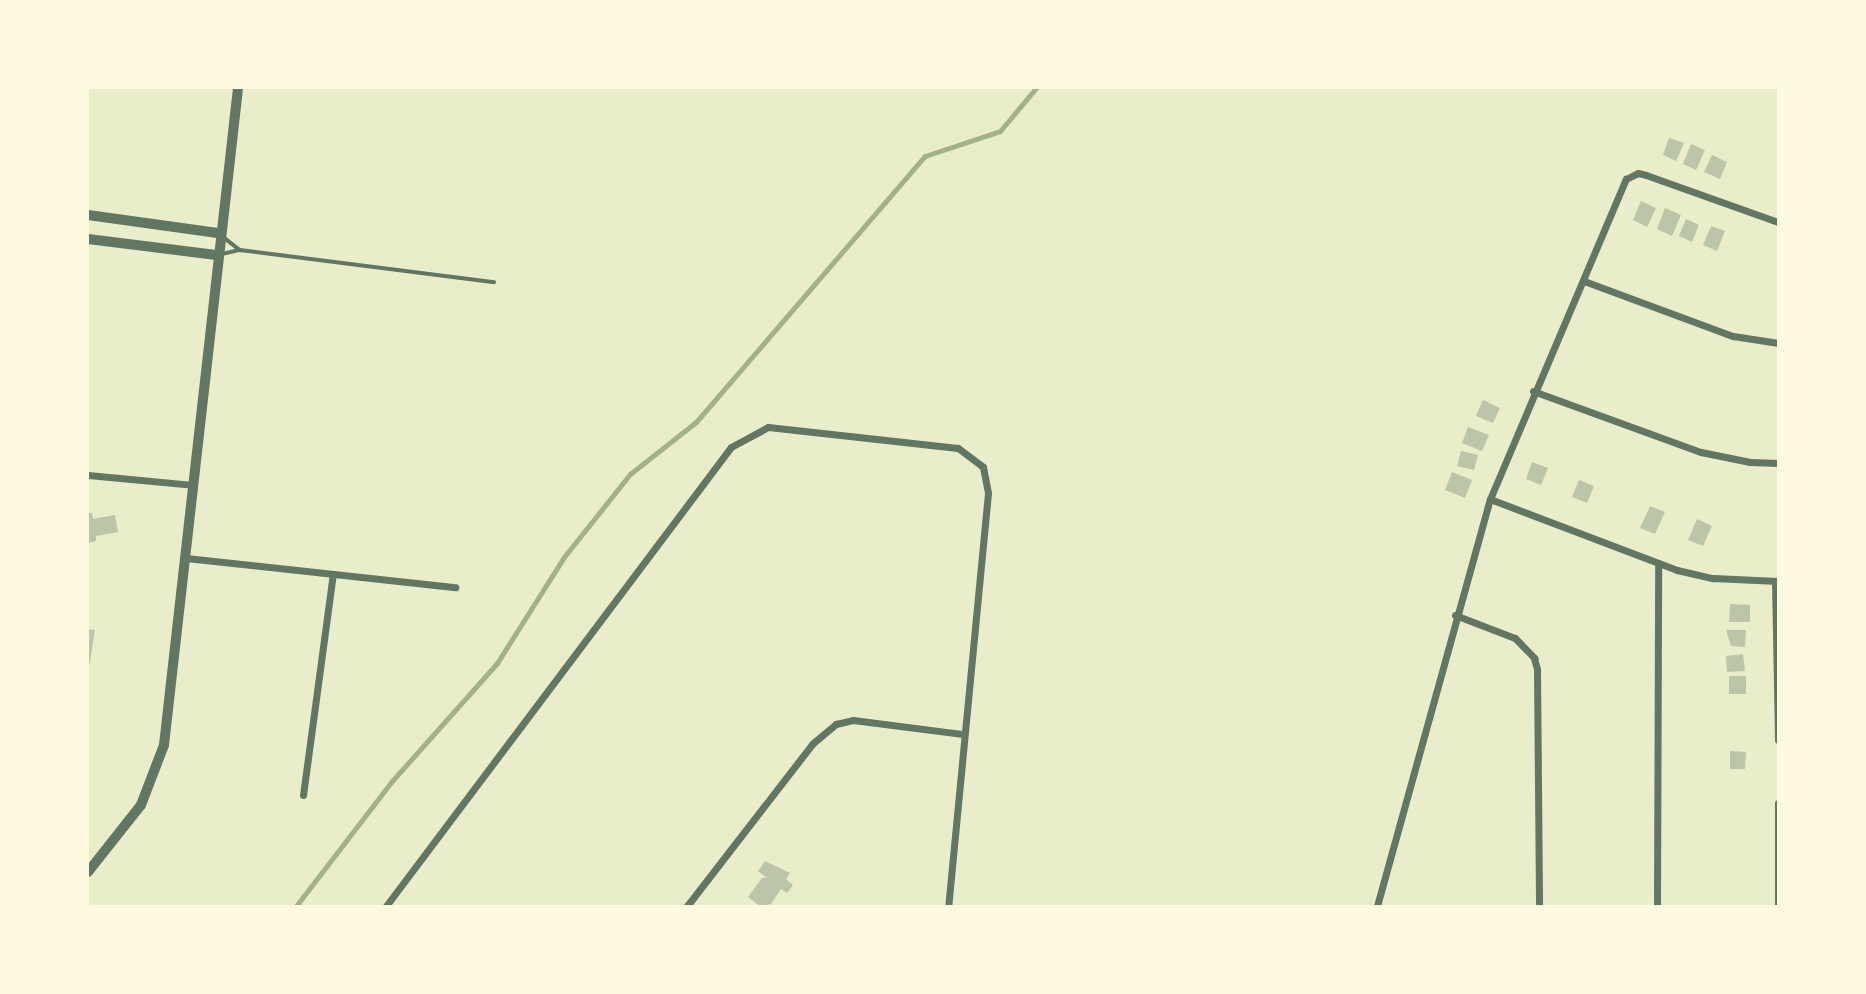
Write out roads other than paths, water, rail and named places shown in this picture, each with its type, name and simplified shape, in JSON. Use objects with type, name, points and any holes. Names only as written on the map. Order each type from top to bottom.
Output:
[{"type":"street","points":[[88,872],[141,805],[159,763],[186,558],[218,233],[238,88]]},
{"type":"street","points":[[1377,906],[1455,615],[1490,499],[1533,391],[1584,281],[1626,179],[1638,173],[1779,222]]},
{"type":"street","points":[[88,215],[218,233]]},
{"type":"street","points":[[88,239],[216,255]]},
{"type":"street","points":[[1584,281],[1733,336],[1779,343]]},
{"type":"street","points":[[1533,391],[1701,452],[1750,463],[1779,463]]},
{"type":"street","points":[[386,906],[731,447],[768,427],[958,448],[983,467],[988,493],[948,906]]},
{"type":"street","points":[[88,475],[193,485]]},
{"type":"street","points":[[1490,499],[1658,563],[1713,578],[1777,581],[1779,740]]},
{"type":"street","points":[[186,558],[455,587]]},
{"type":"street","points":[[1657,906],[1658,563]]},
{"type":"street","points":[[303,795],[333,574]]},
{"type":"street","points":[[1455,615],[1503,631],[1534,658],[1538,689],[1539,906]]},
{"type":"street","points":[[687,906],[812,744],[829,729],[853,720],[963,734]]},
{"type":"street","points":[[1778,906],[1779,803]]},
{"type":"lane","points":[[218,233],[240,250]]},
{"type":"lane","points":[[216,255],[240,250],[494,282]]},
{"type":"waterway","points":[[296,906],[392,781],[497,663],[564,557],[630,474],[696,422],[925,156],[1000,131],[1036,88]]}]
